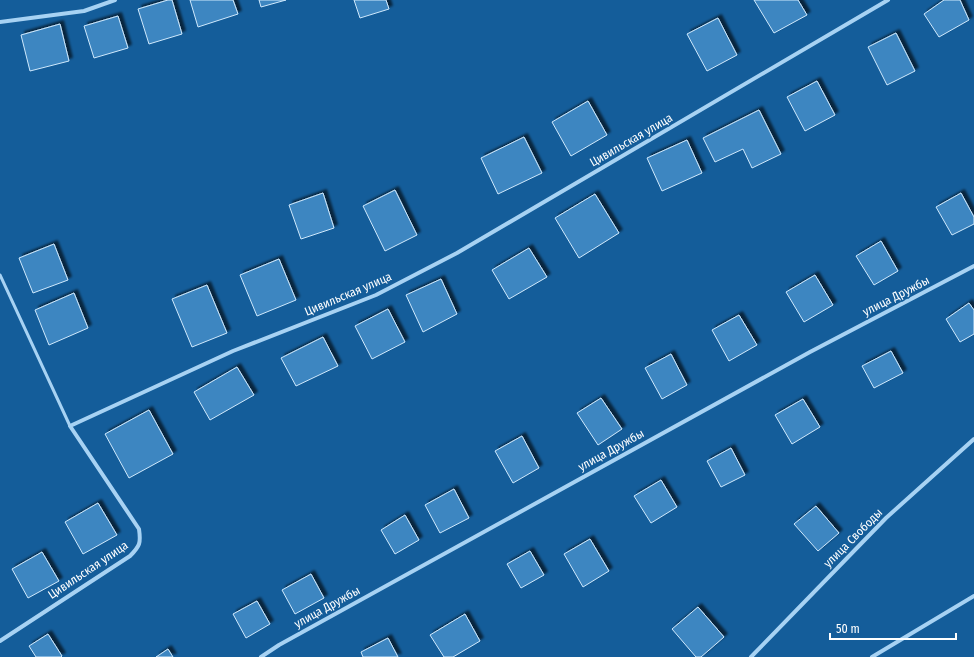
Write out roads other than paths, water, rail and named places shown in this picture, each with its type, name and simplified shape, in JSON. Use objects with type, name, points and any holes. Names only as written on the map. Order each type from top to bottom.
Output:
[{"type":"street","points":[[0,22],[84,11],[115,0]]},
{"type":"street","name":"Цивильская улица","points":[[0,641],[130,556],[138,548],[141,540],[139,529],[70,426],[233,351],[376,295],[437,264],[888,0]]},
{"type":"street","name":"улица Дружбы","points":[[261,657],[278,645],[803,356],[974,266]]},
{"type":"street","name":"улица Свободы","points":[[751,657],[886,518],[974,439]]},
{"type":"street","points":[[872,657],[974,596]]},
{"type":"lane","points":[[0,275],[70,426]]}]
